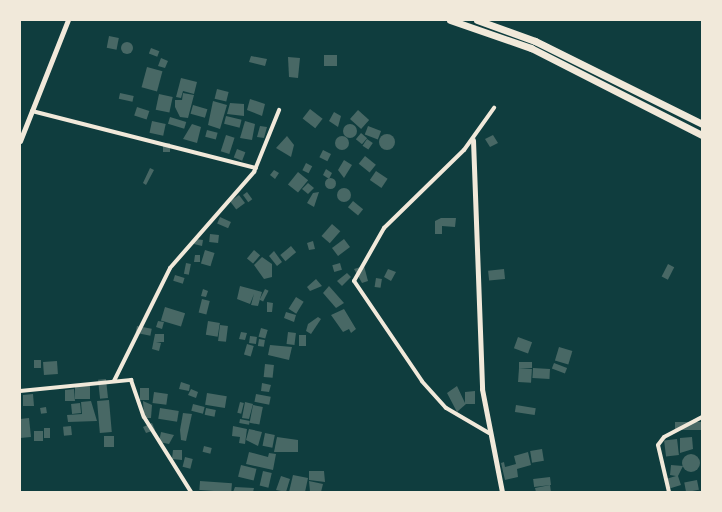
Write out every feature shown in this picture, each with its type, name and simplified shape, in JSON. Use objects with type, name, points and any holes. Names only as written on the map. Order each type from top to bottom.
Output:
[{"type":"highway","points":[[450,20],[531,48],[702,135]]},
{"type":"highway","points":[[477,20],[536,41],[702,124]]},
{"type":"street","points":[[20,141],[68,20]]},
{"type":"street","points":[[489,433],[446,408],[422,381],[354,281],[384,228],[473,140],[494,108]]},
{"type":"street","points":[[114,381],[170,268],[256,168],[279,110]]},
{"type":"street","points":[[31,111],[256,168]]},
{"type":"street","points":[[473,140],[482,389],[502,492]]},
{"type":"street","points":[[20,391],[131,380],[144,417],[191,492]]},
{"type":"street","points":[[669,492],[658,445],[664,437],[702,417]]},
{"type":"building","points":[[109,36],[119,38],[117,50],[107,48]]},
{"type":"building","points":[[129,42],[132,43],[132,53],[125,54],[122,53],[121,46],[122,43]]},
{"type":"building","points":[[151,48],[159,51],[157,57],[149,54]]},
{"type":"building","points":[[324,55],[337,55],[337,66],[324,66]]},
{"type":"building","points":[[251,56],[267,59],[265,66],[249,62]]},
{"type":"building","points":[[288,57],[300,58],[298,78],[289,77]]},
{"type":"building","points":[[161,58],[168,61],[165,68],[158,66]]},
{"type":"building","points":[[147,67],[162,71],[157,91],[142,87]]},
{"type":"building","points":[[181,78],[197,82],[194,94],[183,91],[181,98],[176,97]]},
{"type":"building","points":[[217,89],[229,92],[226,102],[215,99]]},
{"type":"building","points":[[120,93],[134,96],[132,102],[119,99]]},
{"type":"building","points":[[183,93],[194,95],[188,118],[180,117],[175,107],[175,100],[182,100]]},
{"type":"building","points":[[159,94],[173,97],[169,113],[156,110]]},
{"type":"building","points":[[250,99],[265,104],[262,116],[247,110]]},
{"type":"building","points":[[213,101],[227,105],[220,129],[208,125]]},
{"type":"building","points":[[230,103],[244,104],[244,116],[227,114]]},
{"type":"building","points":[[193,105],[207,109],[205,118],[191,114]]},
{"type":"building","points":[[137,107],[149,111],[147,120],[134,116]]},
{"type":"building","points":[[310,109],[323,119],[315,128],[303,118]]},
{"type":"building","points":[[358,110],[369,120],[361,129],[350,119]]},
{"type":"building","points":[[334,112],[341,116],[338,127],[329,121]]},
{"type":"building","points":[[226,116],[242,120],[240,128],[224,124]]},
{"type":"building","points":[[170,117],[186,122],[184,129],[168,124]]},
{"type":"building","points":[[152,121],[166,124],[163,136],[150,133]]},
{"type":"building","points":[[245,121],[255,124],[252,140],[240,138]]},
{"type":"building","points":[[192,124],[201,127],[197,143],[183,139]]},
{"type":"building","points":[[347,124],[353,124],[357,131],[353,138],[347,138],[343,134],[343,128]]},
{"type":"building","points":[[260,126],[267,127],[264,138],[257,137]]},
{"type":"building","points":[[368,126],[381,131],[378,139],[365,134]]},
{"type":"building","points":[[207,130],[218,133],[216,140],[205,137]]},
{"type":"building","points":[[361,133],[367,138],[362,144],[356,139]]},
{"type":"building","points":[[387,134],[395,142],[387,150],[379,142]]},
{"type":"building","points":[[226,135],[235,138],[229,154],[221,151]]},
{"type":"building","points":[[493,135],[498,143],[490,147],[485,139]]},
{"type":"building","points":[[287,136],[294,145],[291,157],[276,148]]},
{"type":"building","points":[[342,136],[347,138],[349,143],[347,148],[342,150],[337,148],[335,143],[337,138]]},
{"type":"building","points":[[367,139],[373,143],[368,150],[363,146]]},
{"type":"building","points":[[163,143],[170,143],[170,152],[163,152]]},
{"type":"building","points":[[237,149],[245,152],[242,161],[234,157]]},
{"type":"building","points":[[323,150],[331,154],[327,161],[319,157]]},
{"type":"building","points":[[365,156],[376,165],[370,173],[359,164]]},
{"type":"building","points":[[344,160],[352,165],[344,178],[338,170]]},
{"type":"building","points":[[306,163],[312,166],[309,173],[302,170]]},
{"type":"building","points":[[150,168],[154,170],[146,185],[143,183]]},
{"type":"building","points":[[326,169],[332,173],[329,179],[323,175]]},
{"type":"building","points":[[274,170],[279,173],[275,179],[270,175]]},
{"type":"building","points":[[376,171],[388,179],[381,188],[370,180]]},
{"type":"building","points":[[298,172],[308,180],[298,193],[288,184]]},
{"type":"building","points":[[330,177],[336,183],[330,189],[324,183]]},
{"type":"building","points":[[308,183],[314,188],[308,194],[302,189]]},
{"type":"building","points":[[344,188],[349,190],[351,195],[349,200],[344,202],[339,200],[337,195],[339,190]]},
{"type":"building","points":[[247,192],[252,199],[248,202],[243,195]]},
{"type":"building","points":[[319,192],[314,207],[307,203],[313,193]]},
{"type":"building","points":[[239,195],[245,203],[236,210],[230,202]]},
{"type":"building","points":[[353,201],[363,209],[358,215],[348,207]]},
{"type":"building","points":[[220,217],[231,222],[228,228],[217,223]]},
{"type":"building","points":[[441,218],[456,218],[455,227],[442,226],[442,234],[435,234],[435,221]]},
{"type":"building","points":[[332,224],[340,231],[330,243],[322,236]]},
{"type":"building","points":[[210,234],[219,235],[218,243],[209,242]]},
{"type":"building","points":[[195,239],[203,240],[202,246],[194,244]]},
{"type":"building","points":[[344,239],[350,247],[338,256],[332,248]]},
{"type":"building","points":[[313,241],[315,249],[309,250],[307,243]]},
{"type":"building","points":[[291,246],[296,252],[285,261],[280,255]]},
{"type":"building","points":[[205,250],[215,253],[210,266],[201,263]]},
{"type":"building","points":[[254,250],[260,255],[253,264],[247,258]]},
{"type":"building","points":[[274,251],[282,262],[277,266],[269,256]]},
{"type":"building","points":[[195,255],[200,255],[200,262],[194,262]]},
{"type":"building","points":[[262,257],[272,264],[272,277],[264,279],[254,265]]},
{"type":"building","points":[[186,263],[191,264],[189,275],[184,274]]},
{"type":"building","points":[[340,263],[342,270],[334,272],[332,265]]},
{"type":"building","points":[[668,264],[674,267],[668,280],[662,276]]},
{"type":"building","points":[[364,266],[368,281],[362,283],[354,269]]},
{"type":"building","points":[[388,269],[396,272],[391,281],[384,277]]},
{"type":"building","points":[[504,269],[505,279],[489,281],[488,271]]},
{"type":"building","points":[[347,273],[351,277],[342,286],[337,281]]},
{"type":"building","points":[[175,275],[185,278],[183,284],[173,281]]},
{"type":"building","points":[[376,278],[382,279],[381,288],[375,287]]},
{"type":"building","points":[[316,279],[322,286],[310,291],[307,287]]},
{"type":"building","points":[[240,286],[262,292],[258,306],[251,305],[254,294],[250,304],[237,299]]},
{"type":"building","points":[[329,286],[344,303],[336,308],[323,293]]},
{"type":"building","points":[[203,289],[208,291],[206,297],[201,296]]},
{"type":"building","points":[[265,289],[269,291],[263,302],[260,300]]},
{"type":"building","points":[[296,297],[304,302],[296,314],[289,309]]},
{"type":"building","points":[[202,299],[210,301],[206,315],[199,313]]},
{"type":"building","points":[[267,302],[273,303],[272,312],[267,312]]},
{"type":"building","points":[[165,307],[185,313],[181,327],[161,320]]},
{"type":"building","points":[[344,309],[356,329],[351,333],[349,329],[343,332],[331,315]]},
{"type":"building","points":[[286,312],[296,315],[294,322],[284,318]]},
{"type":"building","points":[[318,317],[321,319],[311,334],[306,331],[308,324]]},
{"type":"building","points":[[158,321],[164,322],[162,329],[156,327]]},
{"type":"building","points":[[208,321],[220,323],[218,337],[206,335]]},
{"type":"building","points":[[220,325],[228,326],[226,342],[218,341]]},
{"type":"building","points":[[137,326],[152,329],[150,336],[136,333]]},
{"type":"building","points":[[261,328],[268,330],[265,339],[259,337]]},
{"type":"building","points":[[241,332],[247,333],[245,340],[239,339]]},
{"type":"building","points":[[288,332],[296,333],[294,345],[287,344]]},
{"type":"building","points":[[155,334],[164,334],[164,342],[156,342],[161,343],[159,351],[152,349]]},
{"type":"building","points":[[299,335],[306,335],[306,346],[299,346]]},
{"type":"building","points":[[250,336],[257,337],[256,344],[249,343]]},
{"type":"building","points":[[518,337],[532,342],[528,353],[514,348]]},
{"type":"building","points":[[259,339],[265,340],[264,347],[258,346]]},
{"type":"building","points":[[247,344],[254,346],[251,357],[244,355]]},
{"type":"building","points":[[270,345],[292,347],[289,360],[268,355]]},
{"type":"building","points":[[559,347],[572,351],[568,364],[555,360]]},
{"type":"building","points":[[34,360],[41,360],[41,368],[34,368]]},
{"type":"building","points":[[57,361],[58,374],[44,375],[43,362]]},
{"type":"building","points":[[519,362],[532,362],[532,368],[519,368]]},
{"type":"building","points":[[554,363],[567,368],[565,374],[552,369]]},
{"type":"building","points":[[265,364],[274,365],[273,378],[264,377]]},
{"type":"building","points":[[519,368],[532,369],[531,383],[518,382]]},
{"type":"building","points":[[533,368],[550,369],[549,379],[532,378]]},
{"type":"building","points":[[106,379],[108,398],[100,399],[98,380]]},
{"type":"building","points":[[181,382],[190,385],[189,391],[179,389]]},
{"type":"building","points":[[262,383],[271,385],[269,392],[261,391]]},
{"type":"building","points":[[75,386],[90,386],[90,399],[75,399]]},
{"type":"building","points":[[457,386],[465,403],[465,392],[475,391],[475,404],[466,404],[457,412],[447,393]]},
{"type":"building","points":[[140,388],[149,388],[149,400],[140,400]]},
{"type":"building","points":[[74,389],[75,401],[65,401],[65,390]]},
{"type":"building","points":[[191,389],[198,392],[196,398],[188,395]]},
{"type":"building","points":[[154,392],[168,394],[166,405],[152,403]]},
{"type":"building","points":[[207,393],[227,396],[225,408],[205,405]]},
{"type":"building","points":[[33,394],[34,406],[23,406],[23,395]]},
{"type":"building","points":[[256,394],[271,397],[269,405],[254,402]]},
{"type":"building","points":[[109,400],[112,432],[100,433],[97,401]]},
{"type":"building","points":[[91,401],[97,421],[68,422],[67,415],[82,414],[81,402]]},
{"type":"building","points":[[143,401],[152,405],[151,418],[144,418]]},
{"type":"building","points":[[240,402],[244,403],[241,414],[237,413]]},
{"type":"building","points":[[245,402],[253,404],[249,419],[242,418]]},
{"type":"building","points":[[80,403],[81,413],[72,414],[71,404]]},
{"type":"building","points":[[193,404],[205,407],[203,414],[191,411]]},
{"type":"building","points":[[253,405],[263,407],[259,425],[250,423]]},
{"type":"building","points":[[516,405],[536,408],[535,415],[515,412]]},
{"type":"building","points":[[46,407],[47,413],[41,414],[40,408]]},
{"type":"building","points":[[160,408],[179,411],[177,422],[158,419]]},
{"type":"building","points":[[206,408],[216,410],[214,417],[205,415]]},
{"type":"building","points":[[183,413],[192,414],[186,441],[181,440]]},
{"type":"building","points":[[29,418],[31,437],[20,438],[20,419]]},
{"type":"building","points":[[240,419],[250,421],[249,425],[239,423]]},
{"type":"building","points":[[675,422],[702,422],[702,430],[675,430]]},
{"type":"building","points":[[152,423],[155,430],[146,433],[143,427]]},
{"type":"building","points":[[71,426],[72,435],[64,436],[63,427]]},
{"type":"building","points":[[233,426],[247,429],[245,444],[239,443],[240,437],[232,436]]},
{"type":"building","points":[[44,428],[50,428],[50,438],[44,438]]},
{"type":"building","points":[[249,429],[262,432],[258,446],[246,440]]},
{"type":"building","points":[[34,431],[43,431],[43,441],[34,441]]},
{"type":"building","points":[[161,432],[174,435],[169,444],[159,442]]},
{"type":"building","points":[[265,433],[275,435],[272,448],[263,446]]},
{"type":"building","points":[[104,436],[114,436],[114,447],[104,447]]},
{"type":"building","points":[[277,437],[298,440],[298,452],[274,452]]},
{"type":"building","points":[[692,437],[693,449],[680,453],[680,438]]},
{"type":"building","points":[[677,439],[679,455],[666,456],[664,441]]},
{"type":"building","points":[[204,446],[212,448],[210,454],[203,452]]},
{"type":"building","points":[[542,449],[544,461],[532,463],[530,451]]},
{"type":"building","points":[[173,450],[182,450],[182,460],[172,459]]},
{"type":"building","points":[[249,452],[268,457],[269,453],[276,454],[273,470],[246,464]]},
{"type":"building","points":[[528,452],[531,465],[517,469],[518,477],[505,480],[501,463],[504,462],[505,467],[516,464],[514,456]]},
{"type":"building","points":[[691,454],[697,457],[700,463],[697,469],[691,472],[685,469],[682,463],[685,457]]},
{"type":"building","points":[[185,457],[193,459],[190,469],[183,467]]},
{"type":"building","points":[[241,465],[257,469],[254,481],[238,477]]},
{"type":"building","points":[[671,465],[683,466],[678,476],[681,485],[668,489],[666,479],[676,476],[670,475]]},
{"type":"building","points":[[263,471],[272,473],[268,488],[260,486]]},
{"type":"building","points":[[309,471],[324,471],[325,482],[309,480]]},
{"type":"building","points":[[293,475],[308,478],[305,492],[289,492]]},
{"type":"building","points":[[281,476],[290,479],[286,492],[276,490]]},
{"type":"building","points":[[550,477],[551,485],[534,487],[533,479]]},
{"type":"building","points":[[697,480],[699,490],[686,492],[684,482]]},
{"type":"building","points":[[200,481],[232,483],[231,492],[199,490]]},
{"type":"building","points":[[309,481],[323,484],[321,492],[310,492]]},
{"type":"building","points":[[550,485],[551,492],[536,492],[535,488]]},
{"type":"building","points":[[235,487],[254,488],[253,492],[233,492]]}]
